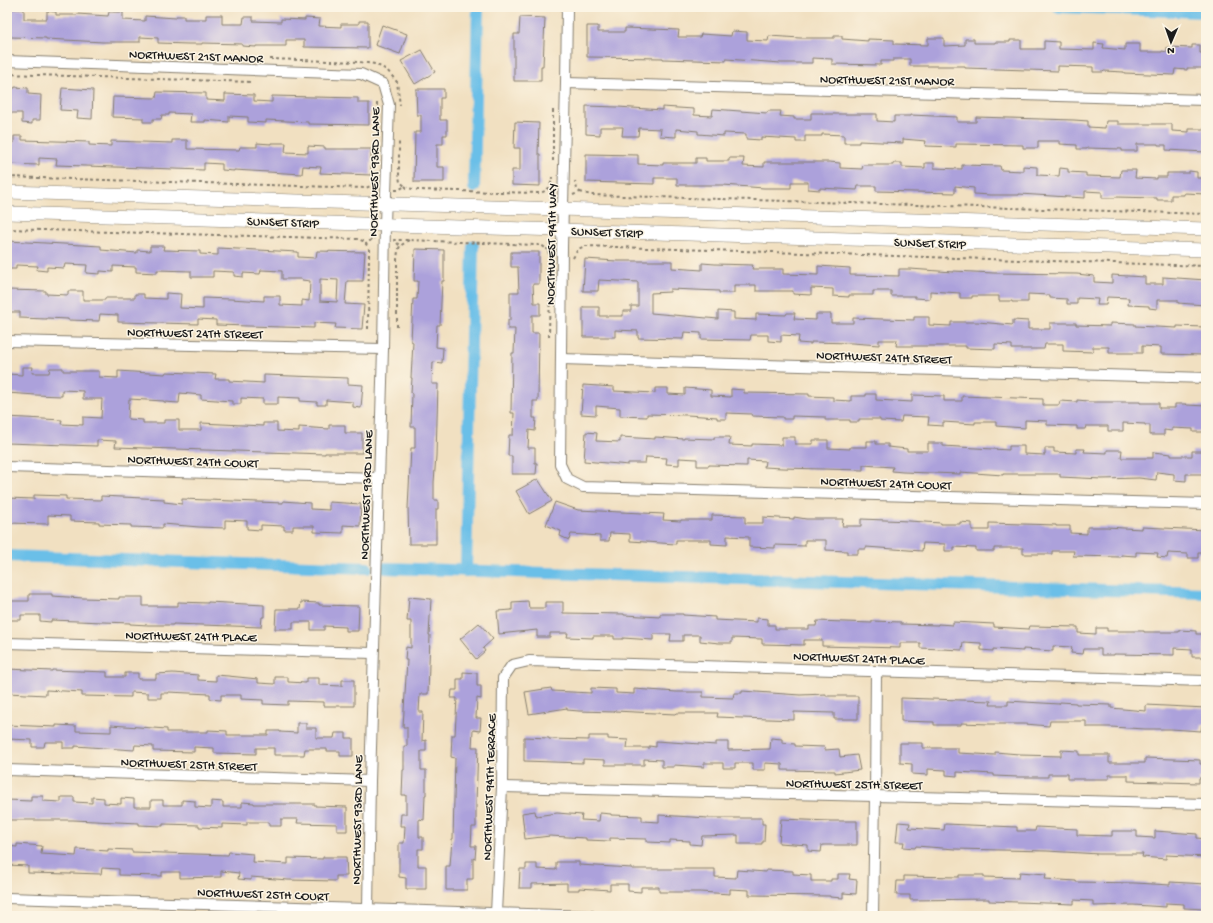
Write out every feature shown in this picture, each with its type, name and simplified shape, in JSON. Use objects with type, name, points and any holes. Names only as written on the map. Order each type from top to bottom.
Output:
[{"type":"street","name":"NORTHWEST 94TH WAY","points":[[567,7],[562,230],[560,464],[567,480]]},
{"type":"street","name":"NORTHWEST 21ST MANOR","points":[[7,61],[361,74],[383,84]]},
{"type":"street","name":"NORTHWEST 93RD LANE","points":[[368,909],[373,653],[382,349],[389,240],[385,224],[389,106],[383,84]]},
{"type":"street","name":"NORTHWEST 21ST MANOR","points":[[566,84],[1206,100]]},
{"type":"street","name":"SUNSET STRIP","points":[[7,192],[1206,229]]},
{"type":"street","name":"SUNSET STRIP","points":[[7,213],[1206,250]]},
{"type":"street","name":"NORTHWEST 24TH STREET","points":[[7,341],[382,349]]},
{"type":"street","name":"NORTHWEST 24TH STREET","points":[[561,359],[1206,378]]},
{"type":"street","name":"NORTHWEST 24TH COURT","points":[[7,467],[379,478]]},
{"type":"street","name":"NORTHWEST 24TH COURT","points":[[567,480],[583,487],[1206,504]]},
{"type":"street","name":"NORTHWEST 24TH PLACE","points":[[7,643],[373,653]]},
{"type":"street","name":"NORTHWEST 24TH PLACE","points":[[512,665],[529,661],[1206,681]]},
{"type":"street","name":"NORTHWEST 94TH TERRACE","points":[[496,913],[502,786],[503,678],[512,665]]},
{"type":"street","points":[[873,916],[876,797],[876,671]]},
{"type":"street","name":"NORTHWEST 25TH STREET","points":[[7,770],[370,781]]},
{"type":"street","name":"NORTHWEST 25TH STREET","points":[[502,786],[876,797],[1206,804]]},
{"type":"street","name":"NORTHWEST 25TH COURT","points":[[7,898],[368,909],[439,914],[496,913],[591,916]]},
{"type":"path","points":[[7,74],[258,82]]},
{"type":"path","points":[[377,100],[377,120]]},
{"type":"path","points":[[552,162],[553,107]]},
{"type":"path","points":[[405,186],[418,190],[539,193],[544,192],[551,186],[552,170]]},
{"type":"path","points":[[7,177],[366,188],[375,181],[376,176]]},
{"type":"path","points":[[580,192],[599,195],[1206,214]]},
{"type":"path","points":[[7,228],[358,239],[363,241],[369,249],[368,329]]},
{"type":"path","points":[[366,244],[374,239],[541,245],[547,250],[550,260]]},
{"type":"path","points":[[389,240],[400,246]]},
{"type":"path","points":[[397,327],[398,251],[400,246],[409,240]]},
{"type":"path","points":[[573,261],[575,252],[585,246],[1206,266]]},
{"type":"path","points":[[549,338],[550,276]]},
{"type":"building","points":[[10,9],[24,9],[24,19],[47,19],[47,11],[56,12],[56,15],[77,14],[108,16],[109,12],[123,12],[123,20],[145,21],[145,16],[176,18],[176,16],[184,16],[184,19],[206,19],[206,15],[222,15],[222,24],[243,24],[244,17],[253,17],[253,21],[281,22],[281,19],[320,19],[319,26],[341,27],[341,24],[359,24],[359,21],[368,21],[368,48],[304,47],[304,40],[286,40],[286,46],[256,47],[242,46],[242,44],[158,43],[158,38],[140,37],[140,42],[103,42],[10,37]]},
{"type":"building","points":[[520,17],[545,18],[541,81],[514,81],[514,34],[519,34]]},
{"type":"building","points":[[382,25],[407,34],[400,54],[375,45]]},
{"type":"building","points":[[587,26],[598,26],[598,32],[625,32],[625,28],[679,30],[678,37],[700,37],[701,34],[731,36],[732,31],[747,32],[747,40],[768,41],[769,36],[834,38],[834,36],[842,36],[842,39],[868,41],[868,39],[894,40],[894,44],[928,45],[928,38],[944,38],[944,46],[965,45],[965,39],[974,39],[974,43],[995,43],[1010,42],[1010,40],[1021,40],[1021,49],[1044,49],[1044,41],[1059,42],[1059,49],[1094,50],[1094,43],[1104,44],[1103,48],[1125,50],[1125,44],[1140,44],[1140,52],[1167,52],[1167,47],[1192,48],[1192,45],[1200,45],[1200,53],[1206,53],[1206,68],[1187,68],[1187,70],[1175,69],[1174,75],[1104,71],[1093,72],[1093,67],[1058,66],[1058,71],[965,68],[965,66],[910,66],[910,59],[881,61],[881,65],[832,64],[832,59],[812,58],[812,63],[781,63],[726,59],[726,61],[587,57]]},
{"type":"building","points":[[422,50],[435,72],[415,84],[401,61]]},
{"type":"building","points":[[7,88],[28,88],[28,94],[41,95],[40,120],[32,120],[32,124],[22,123],[22,113],[7,113]]},
{"type":"building","points":[[62,88],[93,90],[92,119],[77,118],[78,111],[60,110]]},
{"type":"building","points":[[416,89],[444,89],[444,98],[440,98],[440,120],[447,120],[447,135],[443,135],[443,144],[437,144],[437,167],[444,167],[444,182],[414,182],[415,132],[421,132],[421,115],[417,115]]},
{"type":"building","points":[[157,92],[206,93],[206,100],[225,101],[225,94],[254,95],[254,101],[272,102],[272,96],[358,98],[358,103],[369,103],[369,125],[308,124],[308,122],[266,120],[266,123],[248,122],[248,117],[229,116],[229,122],[205,120],[205,122],[190,122],[191,114],[169,113],[169,115],[162,115],[161,119],[153,119],[153,122],[143,122],[143,118],[112,117],[113,97],[156,98]]},
{"type":"building","points":[[586,106],[662,110],[662,107],[694,109],[694,115],[712,116],[713,109],[767,113],[768,111],[781,111],[780,116],[794,117],[794,119],[811,119],[811,113],[823,113],[877,114],[877,121],[894,122],[894,116],[910,115],[957,117],[957,122],[976,122],[976,117],[1074,120],[1088,121],[1088,127],[1105,128],[1106,121],[1118,121],[1118,124],[1172,124],[1172,131],[1189,132],[1189,129],[1206,129],[1206,152],[1166,150],[1166,145],[1158,144],[1137,144],[1137,151],[1122,151],[1122,149],[1077,149],[1077,145],[1060,144],[1060,141],[1038,141],[1038,148],[1023,148],[1023,145],[956,144],[956,147],[925,146],[926,141],[903,139],[903,143],[859,141],[859,143],[844,143],[844,135],[822,134],[822,136],[805,136],[805,142],[796,142],[796,139],[761,137],[761,140],[746,139],[746,134],[724,133],[724,136],[698,134],[698,131],[676,129],[676,137],[660,136],[661,129],[639,128],[638,136],[622,136],[623,127],[600,127],[600,135],[586,134]]},
{"type":"building","points":[[515,122],[539,123],[538,154],[540,154],[540,186],[512,185],[512,170],[520,170],[520,148],[514,148]]},
{"type":"building","points":[[14,136],[22,136],[22,140],[89,142],[89,145],[111,146],[111,141],[172,143],[172,140],[187,140],[187,149],[239,150],[240,147],[257,147],[257,143],[286,143],[285,152],[308,153],[308,146],[325,147],[325,149],[371,149],[371,175],[320,173],[321,167],[303,166],[302,174],[222,170],[222,164],[204,163],[204,170],[56,165],[57,159],[39,158],[39,165],[7,164],[7,143],[14,143]]},
{"type":"building","points":[[586,154],[638,155],[638,164],[663,165],[663,163],[696,163],[696,158],[706,158],[706,161],[729,161],[729,158],[744,158],[743,166],[764,167],[764,162],[829,162],[840,163],[840,168],[862,169],[863,165],[893,165],[893,163],[902,163],[902,167],[925,168],[925,163],[934,163],[934,168],[962,169],[962,165],[1000,166],[1001,170],[1023,171],[1023,166],[1037,167],[1037,175],[1059,176],[1060,168],[1068,169],[1068,172],[1086,173],[1086,176],[1120,177],[1121,170],[1136,170],[1135,178],[1157,179],[1157,177],[1167,177],[1167,173],[1189,173],[1189,171],[1197,172],[1197,178],[1206,178],[1206,194],[1184,193],[1184,195],[1171,195],[1171,200],[1157,200],[1157,198],[1102,198],[1102,192],[1085,191],[1085,198],[1019,194],[974,194],[974,188],[955,186],[955,193],[876,191],[876,186],[858,186],[857,190],[820,188],[820,190],[808,189],[808,182],[791,182],[791,188],[723,185],[677,185],[677,178],[654,178],[654,184],[586,182]]},
{"type":"building","points":[[8,241],[101,246],[101,250],[137,253],[137,250],[150,251],[150,246],[164,246],[163,250],[200,251],[200,254],[218,255],[218,248],[298,252],[298,257],[316,258],[317,251],[365,252],[363,281],[347,281],[345,304],[364,305],[362,329],[335,328],[336,324],[314,323],[314,328],[216,325],[216,320],[198,319],[198,324],[118,322],[118,315],[100,314],[99,321],[20,318],[20,312],[7,312],[7,290],[46,291],[46,294],[68,295],[68,291],[83,291],[83,300],[135,298],[135,294],[144,294],[144,298],[166,299],[166,293],[181,294],[180,308],[203,309],[203,298],[264,301],[264,296],[280,296],[280,305],[302,306],[302,300],[309,301],[310,281],[302,279],[282,279],[282,271],[261,270],[260,274],[243,273],[243,277],[234,276],[234,272],[213,271],[213,277],[191,277],[191,271],[157,270],[157,273],[136,272],[136,267],[113,266],[113,272],[100,271],[100,274],[86,273],[87,265],[65,264],[64,268],[47,267],[47,271],[37,270],[38,266],[16,265],[16,269],[7,269]],"holes":[[[320,279],[338,280],[337,302],[320,301]]]},
{"type":"building","points":[[415,249],[444,250],[444,281],[442,281],[440,325],[437,325],[436,347],[443,348],[442,363],[433,362],[432,384],[438,384],[434,482],[434,500],[438,500],[438,509],[436,509],[436,544],[409,544],[408,508],[411,448],[415,448],[415,427],[411,427],[413,342],[411,341],[413,299],[417,299],[418,281],[414,281]]},
{"type":"building","points":[[511,252],[539,252],[539,284],[533,284],[534,303],[540,303],[540,315],[532,315],[532,333],[539,333],[538,401],[533,401],[533,418],[536,418],[535,431],[529,430],[528,448],[535,448],[535,463],[537,463],[536,474],[512,474],[512,456],[508,456],[509,435],[513,435],[514,413],[511,413],[512,353],[514,353],[515,329],[508,329],[508,320],[510,320],[510,292],[519,292],[518,267],[511,267]]},
{"type":"building","points":[[585,259],[617,261],[672,261],[672,268],[702,270],[702,263],[753,265],[752,269],[783,269],[783,274],[818,275],[818,266],[850,268],[850,275],[899,276],[899,269],[910,269],[953,272],[1077,274],[1094,276],[1094,282],[1112,283],[1112,275],[1145,277],[1145,284],[1163,284],[1163,277],[1206,280],[1205,305],[1178,303],[1178,300],[1157,300],[1157,309],[1149,308],[1149,306],[1128,305],[1129,298],[1107,297],[1106,305],[1097,305],[1098,299],[1077,298],[1077,304],[1067,304],[1067,299],[1050,298],[1050,295],[1028,294],[1028,302],[999,301],[999,296],[972,296],[972,298],[960,298],[960,293],[930,291],[930,299],[915,298],[915,296],[891,296],[891,291],[873,291],[873,295],[849,295],[849,297],[833,296],[833,289],[811,288],[811,295],[793,294],[793,291],[756,291],[756,285],[734,285],[734,293],[670,289],[670,292],[651,293],[651,313],[718,319],[718,311],[734,312],[734,319],[756,320],[756,314],[786,315],[787,313],[795,313],[794,319],[816,320],[816,314],[831,314],[831,323],[853,323],[853,318],[914,320],[914,317],[929,317],[929,325],[951,326],[951,322],[978,322],[1013,325],[1013,320],[1028,321],[1028,329],[1050,329],[1050,323],[1076,323],[1076,325],[1110,326],[1110,323],[1177,328],[1177,326],[1204,327],[1204,355],[1161,354],[1161,347],[1142,346],[1142,353],[1109,353],[1109,347],[1093,347],[1093,352],[1063,351],[1063,344],[1045,344],[1044,349],[1012,349],[1012,345],[995,344],[995,349],[966,348],[966,346],[896,346],[897,340],[879,340],[879,345],[811,342],[811,344],[798,343],[799,336],[781,335],[781,342],[768,341],[768,335],[751,335],[750,340],[701,339],[701,333],[684,332],[683,339],[638,338],[638,331],[615,330],[615,337],[583,337],[583,307],[599,307],[599,316],[623,316],[623,311],[631,311],[631,306],[638,306],[638,282],[599,280],[598,291],[583,291]]},
{"type":"building","points":[[22,367],[33,367],[32,373],[49,373],[50,368],[63,368],[63,371],[99,371],[99,377],[118,378],[118,371],[165,374],[166,372],[216,374],[215,379],[264,383],[264,375],[348,378],[348,384],[363,385],[361,408],[353,407],[353,402],[326,400],[326,405],[317,405],[317,402],[300,401],[300,398],[278,397],[278,404],[263,404],[263,399],[241,398],[241,404],[232,404],[232,401],[201,399],[201,395],[180,393],[179,403],[129,399],[128,419],[143,420],[143,423],[164,423],[164,420],[179,420],[179,430],[201,430],[201,423],[263,426],[263,423],[277,423],[277,431],[299,432],[299,427],[329,429],[329,425],[345,425],[345,433],[362,433],[362,453],[325,454],[115,447],[116,441],[97,440],[97,446],[7,443],[7,417],[62,420],[61,424],[83,425],[83,417],[101,418],[102,399],[83,399],[83,391],[62,390],[62,396],[7,393],[7,374],[22,375]]},
{"type":"building","points":[[583,385],[614,387],[614,391],[655,393],[655,388],[668,388],[668,394],[685,395],[685,388],[711,390],[711,396],[731,397],[731,389],[744,390],[744,393],[809,394],[809,396],[833,397],[833,400],[851,401],[851,396],[876,394],[876,400],[912,402],[912,395],[944,396],[944,401],[962,401],[962,396],[1043,399],[1043,405],[1059,405],[1060,401],[1077,402],[1077,400],[1088,402],[1159,403],[1159,408],[1175,408],[1175,404],[1186,404],[1206,406],[1206,432],[1193,432],[1193,429],[1172,428],[1172,431],[1164,430],[1164,435],[1150,435],[1150,425],[1145,424],[1123,423],[1123,431],[1108,431],[1108,426],[1086,426],[1085,429],[1077,429],[1077,426],[1047,425],[1047,421],[1025,420],[1025,428],[996,426],[996,422],[975,422],[975,424],[943,422],[943,426],[928,425],[929,417],[902,416],[901,422],[880,421],[880,419],[859,419],[859,422],[850,422],[850,420],[825,420],[825,417],[792,416],[792,419],[783,419],[783,417],[726,413],[726,419],[687,415],[647,414],[647,417],[620,416],[620,408],[596,406],[596,415],[581,414]]},
{"type":"building","points":[[586,432],[597,433],[596,441],[620,442],[620,437],[655,439],[655,437],[714,439],[714,437],[730,437],[729,445],[752,446],[752,444],[782,445],[782,437],[795,437],[795,444],[813,444],[813,440],[828,440],[828,448],[850,449],[850,447],[867,447],[867,441],[876,441],[876,444],[888,444],[888,447],[907,449],[907,451],[928,451],[928,443],[943,443],[943,446],[1009,450],[1009,446],[1024,446],[1024,454],[1045,455],[1045,448],[1054,448],[1054,452],[1076,453],[1076,449],[1085,449],[1084,452],[1107,453],[1107,450],[1122,450],[1121,458],[1153,458],[1153,452],[1171,454],[1171,456],[1192,456],[1192,451],[1201,451],[1206,452],[1206,474],[1186,474],[1186,481],[1174,480],[1174,474],[1157,472],[1156,480],[1139,478],[1102,479],[1060,477],[1060,474],[1003,475],[960,472],[960,474],[903,472],[892,471],[893,467],[863,465],[863,470],[782,468],[764,467],[765,461],[747,460],[747,466],[697,466],[697,459],[679,458],[679,465],[666,464],[667,458],[646,457],[645,463],[628,463],[628,465],[584,461]]},
{"type":"building","points":[[538,479],[552,501],[529,514],[516,491]]},
{"type":"building","points":[[34,495],[66,496],[66,499],[101,500],[101,496],[164,499],[164,502],[182,504],[182,499],[283,503],[283,501],[310,503],[310,509],[329,510],[329,502],[361,504],[360,526],[343,525],[343,533],[314,532],[314,526],[293,526],[293,530],[284,530],[284,526],[261,525],[261,530],[247,529],[247,521],[225,520],[225,528],[163,524],[163,528],[131,527],[131,525],[70,521],[70,516],[48,515],[48,524],[7,523],[7,498],[34,499]]},
{"type":"building","points":[[555,502],[578,510],[664,514],[663,520],[681,521],[712,520],[712,515],[745,516],[745,523],[763,523],[763,517],[794,519],[794,517],[806,519],[843,519],[842,526],[861,526],[861,519],[941,524],[960,524],[960,522],[972,523],[972,530],[989,530],[989,523],[1056,525],[1070,526],[1070,533],[1087,534],[1087,527],[1142,529],[1142,527],[1206,530],[1206,552],[1198,552],[1198,558],[1188,558],[1188,554],[1168,553],[1167,558],[1157,557],[1158,553],[1136,552],[1136,556],[1121,555],[1121,557],[1073,556],[1074,551],[1052,551],[1052,554],[1023,554],[1023,548],[994,548],[994,551],[976,551],[976,548],[954,547],[954,551],[945,551],[945,544],[923,543],[922,551],[866,547],[866,549],[858,549],[858,554],[847,554],[847,551],[826,550],[826,540],[805,540],[805,546],[775,545],[775,548],[749,547],[749,537],[727,536],[727,545],[711,544],[711,540],[676,540],[676,544],[630,541],[630,534],[610,533],[609,541],[600,541],[600,536],[571,534],[569,540],[560,536],[561,531],[546,525]]},
{"type":"building","points":[[29,594],[52,594],[52,596],[119,599],[119,597],[143,597],[143,606],[178,606],[178,602],[264,605],[264,617],[262,617],[261,627],[173,624],[148,625],[51,620],[51,622],[40,621],[40,615],[21,615],[21,620],[7,620],[7,601],[29,601]]},
{"type":"building","points":[[409,597],[431,599],[428,694],[420,694],[419,712],[423,712],[422,741],[426,740],[426,751],[421,751],[421,770],[426,770],[426,795],[424,820],[419,819],[419,837],[423,837],[423,849],[418,849],[418,866],[426,866],[426,889],[406,889],[406,878],[399,877],[399,843],[404,843],[405,826],[400,826],[401,814],[406,814],[406,795],[402,795],[404,746],[407,746],[407,727],[403,727],[407,660],[405,660],[406,647],[411,648],[411,621],[407,621]]},
{"type":"building","points":[[528,601],[529,608],[545,608],[545,602],[563,602],[563,613],[624,614],[660,617],[660,614],[683,614],[715,617],[715,620],[757,622],[757,618],[768,619],[768,625],[775,625],[775,629],[809,629],[809,626],[816,626],[817,621],[872,623],[872,621],[901,622],[901,624],[938,625],[953,625],[953,622],[994,624],[994,627],[1029,629],[1030,626],[1078,627],[1078,633],[1096,634],[1096,628],[1107,628],[1107,631],[1196,631],[1196,634],[1205,634],[1204,657],[1192,657],[1192,649],[1174,648],[1174,655],[1101,655],[1101,649],[1084,649],[1083,654],[1071,653],[1072,647],[1053,646],[1053,651],[1023,649],[1023,651],[993,649],[993,651],[981,650],[981,643],[963,642],[962,650],[920,648],[920,643],[900,643],[900,648],[822,646],[822,640],[804,640],[804,645],[762,644],[762,639],[732,638],[732,643],[719,643],[700,641],[700,635],[683,635],[683,641],[670,641],[671,634],[653,634],[653,640],[623,638],[614,639],[614,636],[593,636],[593,638],[567,637],[568,633],[550,633],[550,637],[537,637],[537,630],[499,634],[497,611],[512,610],[512,602]]},
{"type":"building","points":[[301,602],[319,603],[319,605],[359,606],[358,631],[346,631],[346,627],[324,626],[324,630],[311,630],[311,622],[293,622],[293,629],[275,629],[276,609],[300,609]]},
{"type":"building","points":[[479,623],[493,639],[483,648],[485,651],[476,659],[460,639]]},
{"type":"building","points":[[7,669],[107,672],[107,677],[125,677],[125,673],[138,673],[138,679],[156,679],[156,674],[173,673],[198,675],[198,680],[216,681],[216,675],[258,679],[258,683],[275,684],[275,677],[288,677],[288,682],[306,683],[306,678],[319,678],[319,685],[342,686],[342,680],[354,680],[354,706],[324,706],[324,702],[288,701],[288,705],[263,704],[263,700],[241,699],[241,695],[221,695],[221,700],[210,699],[210,694],[168,692],[161,693],[161,698],[148,698],[148,693],[131,692],[131,697],[82,696],[82,692],[46,690],[46,695],[7,693]]},
{"type":"building","points":[[463,672],[477,673],[477,686],[481,686],[481,699],[477,698],[476,718],[481,718],[480,731],[473,730],[472,747],[478,747],[476,827],[472,827],[471,846],[476,846],[475,859],[473,858],[473,879],[467,879],[467,890],[446,890],[446,866],[450,866],[453,839],[455,758],[451,757],[452,735],[455,735],[457,698],[451,698],[452,690],[457,690],[457,679],[463,679]]},
{"type":"building","points":[[551,688],[552,691],[591,693],[591,688],[616,689],[616,693],[634,694],[634,689],[703,692],[703,697],[733,698],[734,693],[742,693],[742,691],[800,695],[826,694],[826,696],[858,696],[858,719],[834,719],[834,713],[794,712],[794,720],[717,717],[718,713],[675,714],[579,711],[567,710],[567,708],[529,714],[525,692]]},
{"type":"building","points":[[901,698],[991,701],[990,705],[1008,705],[1008,701],[1059,704],[1060,702],[1111,705],[1111,708],[1146,711],[1146,705],[1206,708],[1206,725],[1202,725],[1201,731],[1086,727],[1086,721],[1050,721],[1049,726],[961,723],[961,725],[934,725],[934,722],[901,721]]},
{"type":"building","points":[[297,723],[306,723],[306,728],[316,728],[316,738],[334,738],[335,733],[346,733],[346,738],[353,738],[353,756],[340,756],[340,751],[327,751],[327,749],[305,749],[304,755],[274,755],[274,748],[256,748],[256,754],[214,753],[214,748],[194,747],[194,752],[153,751],[153,746],[135,745],[134,750],[75,746],[75,748],[63,748],[63,742],[45,742],[44,747],[32,747],[32,740],[7,739],[7,725],[56,727],[56,725],[76,726],[76,731],[111,732],[111,725],[167,729],[167,732],[208,732],[208,730],[227,731],[227,735],[268,735],[268,731],[297,733]]},
{"type":"building","points":[[589,736],[608,736],[608,739],[628,740],[627,748],[649,748],[649,746],[656,747],[656,741],[716,745],[716,742],[728,742],[728,750],[770,749],[771,738],[782,739],[782,743],[795,744],[795,746],[825,747],[825,750],[839,749],[840,757],[857,755],[860,770],[835,773],[835,771],[782,770],[782,764],[765,763],[765,770],[753,770],[753,763],[735,763],[735,768],[723,768],[723,763],[704,763],[704,767],[674,765],[674,767],[662,767],[662,760],[644,759],[644,765],[605,765],[605,760],[583,759],[583,763],[524,761],[524,737],[589,740]]},
{"type":"building","points":[[900,743],[923,743],[923,748],[958,748],[958,753],[995,755],[995,752],[1019,755],[1061,756],[1061,750],[1079,751],[1079,755],[1109,755],[1109,763],[1145,763],[1145,758],[1200,760],[1200,764],[1206,764],[1206,778],[1199,778],[1199,783],[1128,781],[1128,775],[1109,775],[1109,779],[1067,779],[1067,774],[1048,774],[1048,777],[1018,777],[957,772],[957,776],[946,775],[946,770],[928,769],[928,775],[912,774],[912,764],[900,763]]},
{"type":"building","points":[[31,796],[43,796],[43,801],[61,802],[61,797],[74,797],[74,802],[92,803],[92,797],[104,798],[104,803],[121,804],[121,798],[134,799],[134,807],[151,807],[151,800],[163,800],[163,805],[182,805],[182,800],[195,801],[195,807],[211,808],[211,801],[223,802],[223,807],[242,807],[242,802],[254,804],[315,804],[315,806],[347,807],[347,831],[337,831],[337,824],[297,823],[298,819],[281,819],[281,826],[269,826],[269,822],[247,822],[247,825],[222,824],[222,828],[199,827],[199,825],[163,824],[163,826],[139,825],[139,823],[73,820],[7,820],[7,800],[31,801]]},
{"type":"building","points":[[535,811],[536,816],[557,813],[582,815],[581,820],[599,821],[600,813],[611,815],[642,816],[642,821],[659,822],[659,815],[708,818],[762,818],[762,824],[765,824],[764,842],[762,842],[762,844],[738,844],[738,835],[702,836],[701,845],[690,844],[690,841],[670,840],[670,843],[647,842],[647,839],[610,838],[610,841],[550,836],[525,839],[522,813]]},
{"type":"building","points":[[781,819],[857,821],[857,845],[822,845],[821,852],[808,851],[808,845],[779,843]]},
{"type":"building","points":[[898,822],[910,823],[909,828],[944,830],[945,824],[1017,827],[1017,831],[1035,831],[1036,827],[1077,829],[1077,835],[1112,836],[1112,831],[1137,831],[1137,837],[1155,838],[1155,831],[1197,834],[1197,838],[1206,839],[1206,857],[1166,855],[1166,859],[1142,857],[1143,854],[955,849],[916,846],[915,848],[903,847],[904,842],[896,842]]},
{"type":"building","points":[[17,844],[42,846],[41,854],[76,856],[77,849],[108,851],[108,849],[132,850],[132,852],[228,855],[229,852],[253,854],[252,862],[288,864],[288,858],[323,859],[323,857],[346,857],[347,876],[336,876],[336,881],[288,880],[251,877],[251,880],[238,879],[239,873],[221,871],[221,877],[180,878],[180,872],[162,872],[162,876],[119,875],[119,869],[102,868],[101,874],[28,873],[28,866],[7,865],[7,846],[17,847]]},
{"type":"building","points":[[556,862],[579,862],[579,865],[632,869],[715,869],[715,877],[736,878],[737,870],[766,872],[766,870],[793,871],[793,874],[811,875],[811,881],[831,881],[831,879],[838,879],[838,874],[850,874],[849,879],[857,880],[856,894],[843,893],[843,898],[830,896],[749,895],[749,890],[730,889],[730,894],[659,892],[659,887],[641,887],[641,892],[628,891],[628,884],[610,884],[610,890],[579,888],[579,890],[567,890],[567,883],[532,884],[532,888],[519,888],[520,869],[526,869],[526,864],[537,864],[537,869],[556,870]]},
{"type":"building","points":[[1020,872],[1046,874],[1045,879],[1076,882],[1170,885],[1170,882],[1206,884],[1206,909],[1184,908],[1184,904],[1166,903],[1166,907],[1133,905],[1093,906],[1093,901],[1074,900],[1074,904],[989,901],[989,899],[910,900],[910,895],[896,895],[897,881],[904,881],[904,876],[959,877],[959,875],[984,875],[984,877],[1019,878]]},
{"type":"waterway","points":[[474,187],[478,7]]},
{"type":"waterway","points":[[1058,7],[1206,12]]},
{"type":"waterway","points":[[466,571],[473,246]]},
{"type":"waterway","points":[[7,556],[367,568]]},
{"type":"waterway","points":[[385,568],[1206,593]]}]
